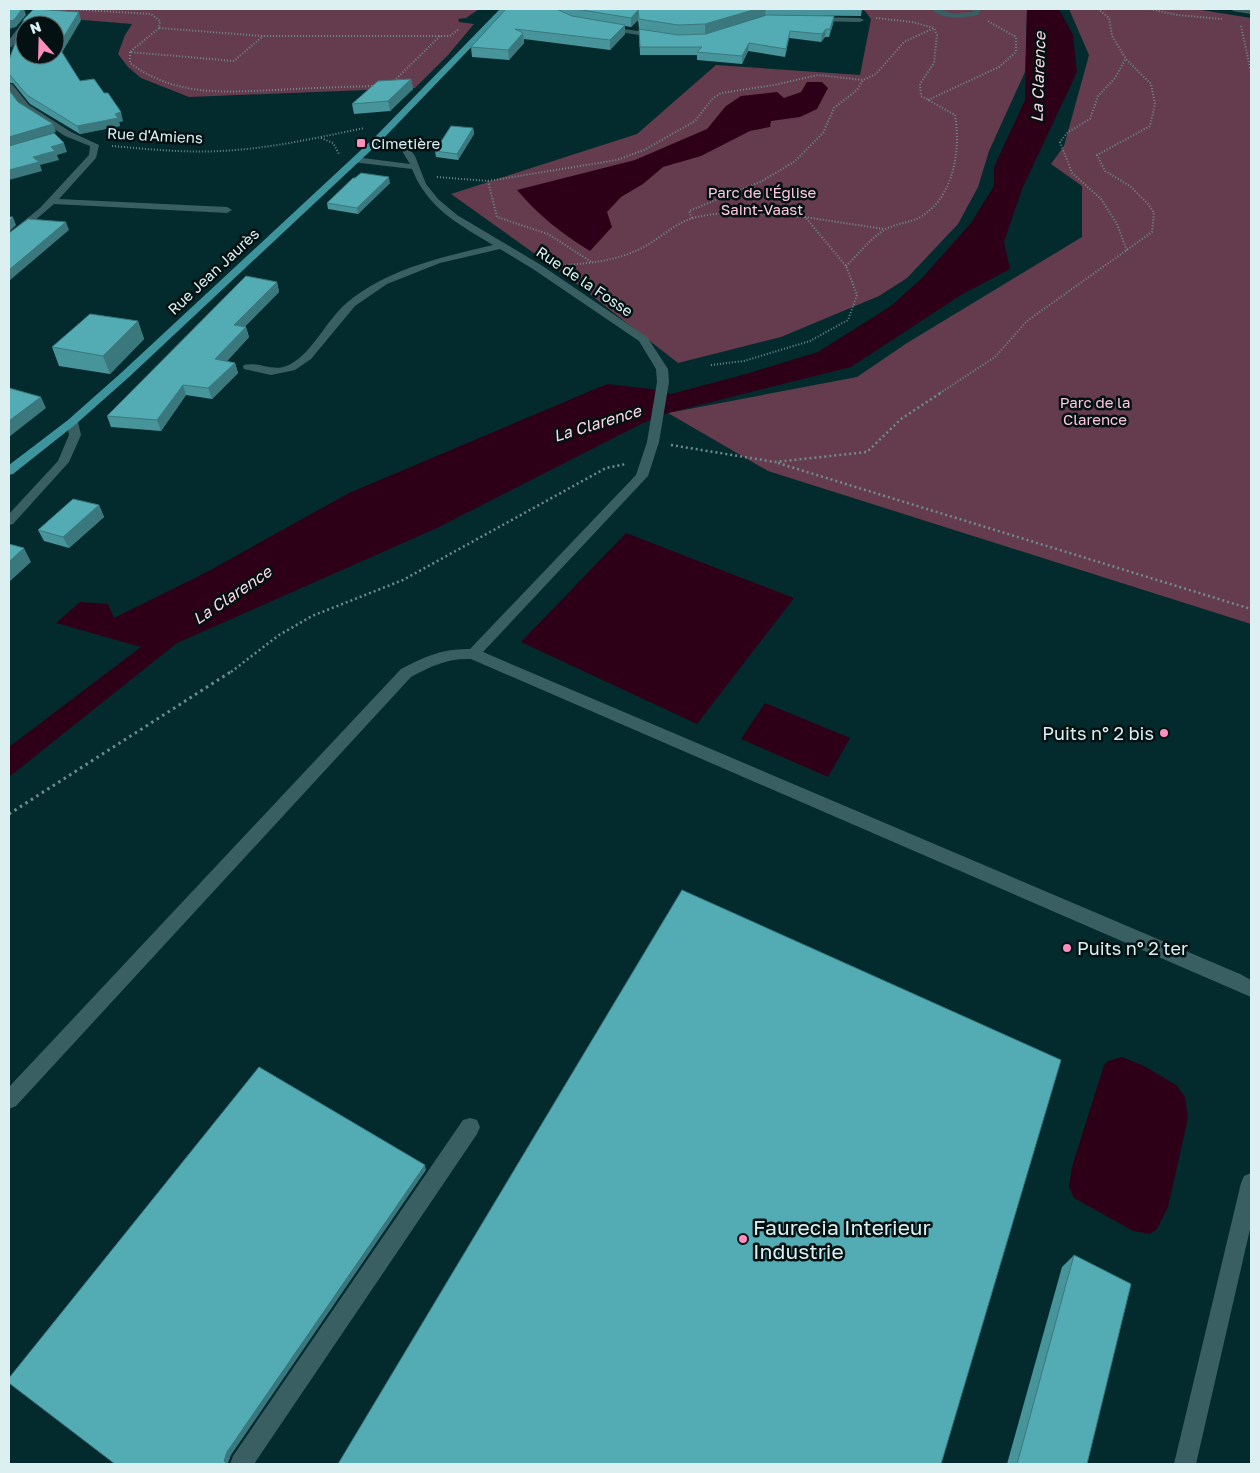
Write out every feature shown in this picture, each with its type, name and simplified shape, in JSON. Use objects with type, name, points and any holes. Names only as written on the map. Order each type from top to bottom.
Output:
[{"type":"main road","name":"Rue Jean Jaurès","points":[[9,471],[72,422],[375,142],[504,9]]},
{"type":"street","points":[[9,45],[36,9]]},
{"type":"street","points":[[935,9],[942,14],[962,17],[976,11]]},
{"type":"street","points":[[1236,9],[1251,12]]},
{"type":"street","points":[[804,19],[860,20]]},
{"type":"street","points":[[593,26],[668,38]]},
{"type":"street","name":"Rue d'Amiens","points":[[9,86],[26,107],[68,134],[95,145]]},
{"type":"street","points":[[57,137],[68,134]]},
{"type":"street","name":"Rue de la Fosse","points":[[375,142],[405,149],[426,190],[454,217],[537,267],[643,339],[662,369],[663,382],[653,442],[642,476],[632,489],[473,654]]},
{"type":"street","points":[[9,238],[50,201],[93,156],[95,145]]},
{"type":"street","points":[[357,158],[417,170]]},
{"type":"street","points":[[50,201],[227,210]]},
{"type":"street","points":[[248,368],[271,372],[290,368],[307,357],[351,304],[383,282],[437,261],[502,246]]},
{"type":"street","points":[[9,521],[63,462],[76,435],[72,422]]},
{"type":"street","points":[[9,1100],[406,673],[430,660],[456,653],[473,654],[1225,976],[1251,989]]},
{"type":"street","points":[[241,1464],[470,1127]]},
{"type":"street","points":[[1185,1464],[1251,1183]]},
{"type":"path","points":[[68,9],[152,14],[160,21],[159,28],[130,52]]},
{"type":"path","points":[[776,462],[867,452],[901,419],[995,357],[1027,321],[1152,232],[1154,213],[1149,205],[1130,186],[1105,171],[1097,155],[1150,126],[1155,104],[1151,84],[1126,59],[1112,36],[1109,18],[1098,9]]},
{"type":"path","points":[[1150,9],[1177,16],[1222,19]]},
{"type":"path","points":[[927,100],[998,67],[1016,52],[1016,37],[976,11]]},
{"type":"path","points":[[846,266],[885,229],[922,216],[943,196],[956,156],[957,125],[955,115],[921,96],[920,84],[934,63],[937,42],[934,22],[942,14]]},
{"type":"path","points":[[159,28],[263,36],[450,36],[472,19],[479,17],[496,18]]},
{"type":"path","points":[[860,20],[862,17],[889,18],[934,28]]},
{"type":"path","points":[[1240,20],[1251,72]]},
{"type":"path","points":[[417,170],[434,177],[488,181],[617,160],[635,153],[695,121],[713,98],[721,93],[774,85],[818,74],[863,80],[872,78],[903,43],[934,28]]},
{"type":"path","points":[[130,52],[234,60],[263,36]]},
{"type":"path","points":[[390,85],[440,36]]},
{"type":"path","points":[[130,52],[130,63],[143,73],[182,88],[208,92],[380,86]]},
{"type":"path","points":[[1126,59],[1115,78],[1098,96],[1090,119],[1068,132],[1060,142],[1072,173],[1101,199],[1117,224],[1127,251]]},
{"type":"path","points":[[692,218],[689,211],[757,185],[799,159],[824,133],[829,124],[832,111],[861,86],[863,80]]},
{"type":"path","name":"Rue d'Amiens","points":[[95,145],[204,152],[276,145],[377,125],[394,124]]},
{"type":"path","points":[[320,137],[333,143],[338,153],[357,158]]},
{"type":"path","points":[[488,181],[492,190],[493,210],[497,216],[548,234],[593,263]]},
{"type":"path","points":[[537,267],[593,263],[625,256],[648,244],[669,229],[692,218],[720,214],[805,217],[885,229]]},
{"type":"path","points":[[711,365],[744,361],[810,341],[848,320],[857,295],[846,266],[805,217]]},
{"type":"path","points":[[653,442],[776,462],[1251,608]]},
{"type":"path","points":[[9,814],[223,678],[279,635],[312,616],[403,580],[606,468],[646,459]]},
{"type":"green space","points":[[54,9],[479,9],[466,18],[458,19],[459,22],[474,24],[448,55],[415,88],[189,97],[141,78],[128,67],[118,54],[125,35],[132,24],[65,18],[65,15],[49,15]]},
{"type":"green space","name":"Parc de l'Église Saint-Vaast","points":[[858,9],[1027,9],[1025,72],[989,151],[978,187],[958,224],[907,278],[879,296],[781,337],[678,363],[573,281],[451,194],[637,134],[716,65],[860,75],[871,19],[865,11]]},
{"type":"green space","name":"Parc de la Clarence","points":[[1069,9],[1195,9],[1251,18],[1251,624],[768,471],[668,413],[857,377],[907,343],[1082,237],[1082,186],[1051,164],[1064,146],[1089,55]]},
{"type":"water","name":"La Clarence","points":[[1027,9],[1059,9],[1073,35],[1077,72],[1022,189],[1004,242],[1010,269],[961,295],[851,367],[668,413],[643,423],[437,528],[177,643],[9,777],[9,747],[141,647],[56,623],[80,602],[108,604],[114,618],[207,572],[349,493],[607,384],[651,389],[671,394],[746,374],[818,352],[891,306],[922,278],[971,223],[994,186],[994,167],[1025,100]]},
{"type":"water","points":[[807,82],[822,82],[828,88],[817,109],[800,117],[771,121],[770,127],[750,131],[701,156],[663,167],[643,184],[621,197],[607,212],[612,227],[590,251],[570,238],[533,208],[517,190],[635,160],[707,129],[726,106],[741,96],[777,92],[784,98],[801,92]]},
{"type":"water","points":[[626,533],[794,598],[697,724],[521,642]]},
{"type":"water","points":[[765,703],[850,738],[828,777],[741,739]]},
{"type":"water","points":[[1122,1057],[1144,1066],[1176,1085],[1185,1097],[1188,1118],[1168,1207],[1157,1229],[1150,1234],[1133,1231],[1074,1198],[1069,1187],[1072,1167],[1104,1065],[1108,1061]]},
{"type":"building","points":[[9,9],[22,9],[18,15],[15,15],[14,20],[9,21]]},
{"type":"building","points":[[34,9],[79,12],[65,35],[65,15],[28,15]]},
{"type":"building","points":[[506,9],[556,9],[572,16],[625,25],[610,40],[515,29],[523,33],[508,50],[471,47]]},
{"type":"building","points":[[576,9],[756,9],[705,24],[678,25],[639,19],[638,10],[631,18]]},
{"type":"building","points":[[767,15],[834,16],[830,29],[826,29],[822,34],[790,31],[786,49],[749,43],[742,56],[697,52],[702,47],[640,47],[639,29],[678,35],[706,34]]},
{"type":"building","points":[[15,44],[15,65],[65,65],[65,57],[80,81],[94,79],[104,93],[108,93],[121,112],[115,114],[118,118],[77,126],[27,95],[9,75],[9,60]]},
{"type":"building","points":[[411,79],[388,101],[352,104],[378,81]]},
{"type":"building","points":[[9,90],[18,102],[53,124],[9,137]]},
{"type":"building","points":[[451,126],[473,128],[457,154],[435,151]]},
{"type":"building","points":[[54,133],[64,143],[51,147],[55,151],[33,157],[39,162],[9,170],[9,146]]},
{"type":"building","points":[[361,173],[389,177],[357,208],[327,203],[353,178]]},
{"type":"building","points":[[28,219],[66,222],[9,270],[9,233]]},
{"type":"building","points":[[246,276],[277,282],[234,325],[246,327],[215,359],[235,363],[208,388],[183,385],[157,420],[107,416]]},
{"type":"building","points":[[90,314],[138,321],[103,356],[52,347]]},
{"type":"building","points":[[9,388],[41,397],[9,421]]},
{"type":"building","points":[[73,499],[99,505],[63,537],[38,530]]},
{"type":"building","points":[[9,544],[24,548],[9,562]]},
{"type":"building","name":"Faurecia Interieur Industrie","points":[[682,890],[1061,1060],[941,1464],[338,1464]]},
{"type":"building","points":[[259,1067],[425,1165],[227,1452],[224,1461],[226,1464],[115,1464],[9,1383],[9,1378]]},
{"type":"building","points":[[1074,1255],[1131,1284],[1087,1464],[1017,1464]]},
{"type":"place","name":"Cimetière","points":[[361,143]]},
{"type":"place","name":"Puits n° 2 bis","points":[[1164,733]]},
{"type":"place","name":"Puits n° 2 ter","points":[[1067,948]]},
{"type":"place","name":"Faurecia Interieur Industrie","points":[[743,1239]]}]
